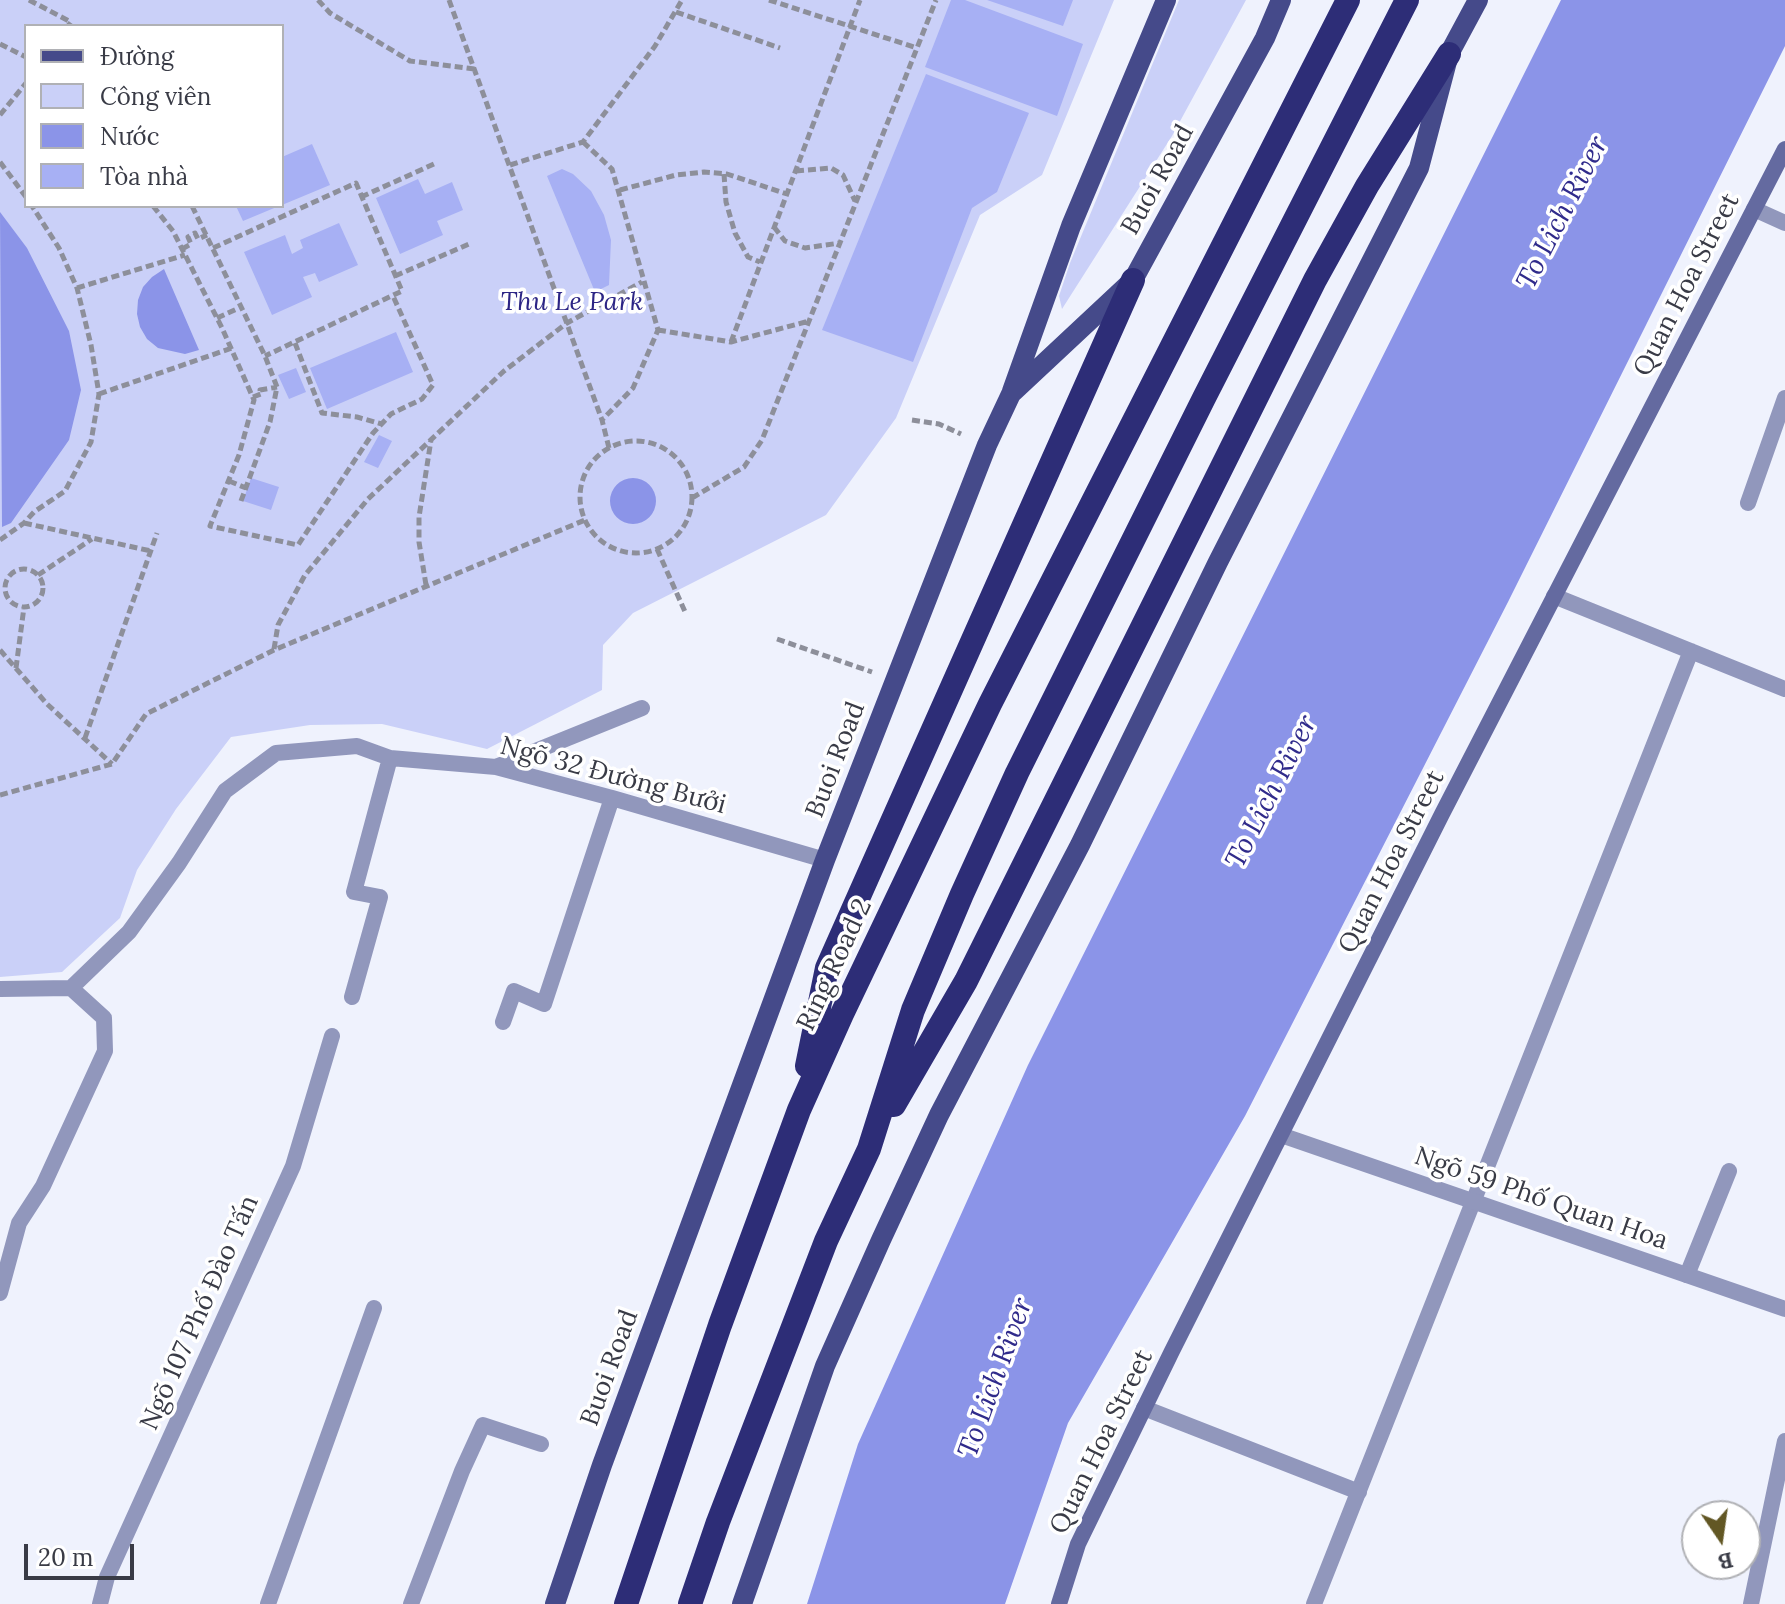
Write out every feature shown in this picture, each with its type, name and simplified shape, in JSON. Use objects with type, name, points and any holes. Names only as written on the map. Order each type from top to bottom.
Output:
[{"type":"highway","name":"Ring Road 2","points":[[626,1604],[720,1325],[799,1110],[983,718],[1348,0]]},
{"type":"highway","points":[[869,1149],[913,1010],[1024,759],[1407,0]]},
{"type":"highway","points":[[690,1604],[718,1522],[826,1241],[869,1149],[966,981],[1315,280],[1367,186],[1449,54]]},
{"type":"highway","points":[[799,1110],[827,968],[1133,280]]},
{"type":"main road","points":[[1011,394],[1071,226],[1166,0]]},
{"type":"main road","name":"Buoi Road","points":[[555,1604],[602,1465],[825,860],[987,445],[1011,394],[1133,280],[1265,38],[1281,0]]},
{"type":"main road","points":[[742,1604],[825,1366],[881,1240],[939,1115],[1080,845],[1218,562],[1419,168],[1449,54],[1478,0]]},
{"type":"main road","name":"Quan Hoa Street","points":[[1059,1604],[1078,1544],[1144,1408],[1554,596],[1785,149]]},
{"type":"street","points":[[1754,209],[1785,223]]},
{"type":"street","points":[[1748,503],[1785,398]]},
{"type":"street","points":[[1554,596],[1785,689]]},
{"type":"street","points":[[1314,1604],[1691,651]]},
{"type":"street","points":[[496,767],[642,708]]},
{"type":"street","name":"Ngõ 32 Đường Bưởi","points":[[71,988],[129,932],[179,863],[225,791],[276,753],[357,746],[390,758],[496,767],[825,860]]},
{"type":"street","points":[[352,997],[380,897],[354,892],[390,758]]},
{"type":"street","points":[[503,1022],[514,991],[544,1004],[612,798]]},
{"type":"street","points":[[0,989],[71,988],[104,1018],[105,1051],[43,1186],[19,1223],[0,1293]]},
{"type":"street","name":"Ngõ 107 Phố Đào Tấn","points":[[100,1604],[107,1577],[293,1166],[332,1036]]},
{"type":"street","name":"Ngõ 59 Phố Quan Hoa","points":[[1281,1135],[1785,1309]]},
{"type":"street","points":[[1687,1275],[1729,1171]]},
{"type":"street","points":[[268,1604],[374,1308]]},
{"type":"street","points":[[1144,1408],[1359,1492]]},
{"type":"street","points":[[411,1604],[483,1425],[541,1444]]},
{"type":"street","points":[[1751,1604],[1785,1441]]},
{"type":"path","points":[[29,0],[71,22],[70,24]]},
{"type":"path","points":[[318,0],[330,13],[410,61],[475,69]]},
{"type":"path","points":[[449,0],[602,420],[609,448]]},
{"type":"path","points":[[510,165],[583,142],[655,46],[682,0]]},
{"type":"path","points":[[769,0],[917,48]]},
{"type":"path","points":[[731,342],[860,0]]},
{"type":"path","points":[[692,498],[744,467],[762,440],[936,0]]},
{"type":"path","points":[[676,12],[780,48]]},
{"type":"path","points":[[0,44],[24,56]]},
{"type":"path","points":[[0,115],[24,85]]},
{"type":"path","points":[[583,142],[612,169],[658,330],[633,388],[602,420]]},
{"type":"path","points":[[0,162],[24,188]]},
{"type":"path","points":[[361,197],[434,164]]},
{"type":"path","points":[[795,171],[831,168],[843,175],[856,203]]},
{"type":"path","points":[[620,190],[676,175],[704,172],[724,174],[787,194]]},
{"type":"path","points":[[724,174],[726,202],[735,233],[748,257],[760,262]]},
{"type":"path","points":[[213,248],[356,183],[402,291],[265,356]]},
{"type":"path","points":[[0,540],[65,491],[91,442],[99,394],[77,288],[59,248],[33,208]]},
{"type":"path","points":[[155,208],[173,231],[184,252],[254,400],[239,455],[210,526],[298,545],[373,433],[391,414],[422,399],[433,385],[393,296]]},
{"type":"path","points":[[193,208],[277,387],[270,422],[241,501]]},
{"type":"path","points":[[774,227],[785,241],[805,248],[840,243]]},
{"type":"path","points":[[77,288],[184,252],[191,244],[188,237],[195,233],[198,239],[207,235]]},
{"type":"path","points":[[395,276],[469,244]]},
{"type":"path","points":[[274,650],[278,625],[305,575],[368,499],[504,371],[567,323],[642,282]]},
{"type":"path","points":[[217,318],[241,307]]},
{"type":"path","points":[[658,330],[731,342],[809,321]]},
{"type":"path","points":[[295,343],[322,413],[382,424]]},
{"type":"path","points":[[99,394],[232,348]]},
{"type":"path","points":[[253,397],[261,394],[260,390],[277,387]]},
{"type":"path","points":[[912,420],[939,424],[987,445]]},
{"type":"path","points":[[426,585],[419,542],[419,517],[432,437]]},
{"type":"path","points":[[625,442],[642,442],[665,450],[683,466],[690,481],[690,514],[671,541],[657,549],[640,553],[623,552],[607,546],[585,520],[580,504],[586,471],[609,448],[625,442]]},
{"type":"path","points":[[229,480],[246,488]]},
{"type":"path","points":[[0,795],[112,764],[146,714],[274,650],[585,520]]},
{"type":"path","points":[[24,523],[151,551]]},
{"type":"path","points":[[85,738],[157,533]]},
{"type":"path","points":[[38,575],[92,539]]},
{"type":"path","points":[[657,549],[686,614]]},
{"type":"path","points":[[22,570],[38,575],[42,593],[36,603],[24,607],[9,600],[3,581],[22,570]]},
{"type":"path","points":[[16,668],[24,607]]},
{"type":"path","points":[[777,639],[895,681]]},
{"type":"path","points":[[0,650],[47,704],[112,764]]},
{"type":"green space","name":"Thu Le Park","points":[[0,0],[1114,0],[1042,175],[980,215],[896,418],[826,515],[633,613],[603,645],[602,690],[487,749],[382,724],[310,725],[231,737],[176,809],[137,870],[120,918],[62,972],[0,977]]},
{"type":"green space","points":[[1179,0],[1246,0],[1172,136],[1062,309],[1059,296],[1070,263]]},
{"type":"water","name":"To Lich River","points":[[1561,0],[1785,0],[1785,46],[1508,602],[1245,1116],[1068,1423],[1005,1604],[807,1604],[858,1444],[1028,1065]]},
{"type":"water","points":[[0,212],[27,248],[69,331],[81,390],[69,440],[11,523],[2,527]]},
{"type":"water","points":[[164,269],[199,350],[185,354],[158,348],[147,339],[140,327],[138,300],[143,287]]},
{"type":"water","points":[[633,478],[650,484],[656,501],[650,518],[633,524],[616,518],[610,501],[616,484]]},
{"type":"building","points":[[951,0],[965,0],[1083,44],[1057,116],[925,67]]},
{"type":"building","points":[[987,0],[1073,0],[1063,26]]},
{"type":"building","points":[[926,74],[1029,113],[997,192],[972,208],[913,362],[822,330]]},
{"type":"building","points":[[312,144],[330,185],[284,204],[284,156]]},
{"type":"building","points":[[562,169],[573,174],[591,191],[604,215],[611,240],[609,285],[595,292],[547,176]]},
{"type":"building","points":[[418,179],[425,194],[452,182],[463,210],[437,221],[443,235],[400,254],[376,198]]},
{"type":"building","points":[[237,208],[274,208],[243,221]]},
{"type":"building","points":[[339,223],[358,265],[319,282],[315,273],[303,277],[312,297],[272,315],[244,252],[285,235],[292,254],[303,248],[300,240]]},
{"type":"building","points":[[396,332],[413,372],[327,409],[310,368]]},
{"type":"building","points":[[296,368],[306,392],[289,399],[278,375]]},
{"type":"building","points":[[379,435],[392,441],[378,468],[364,462]]},
{"type":"building","points":[[251,478],[279,487],[271,510],[243,501]]}]
